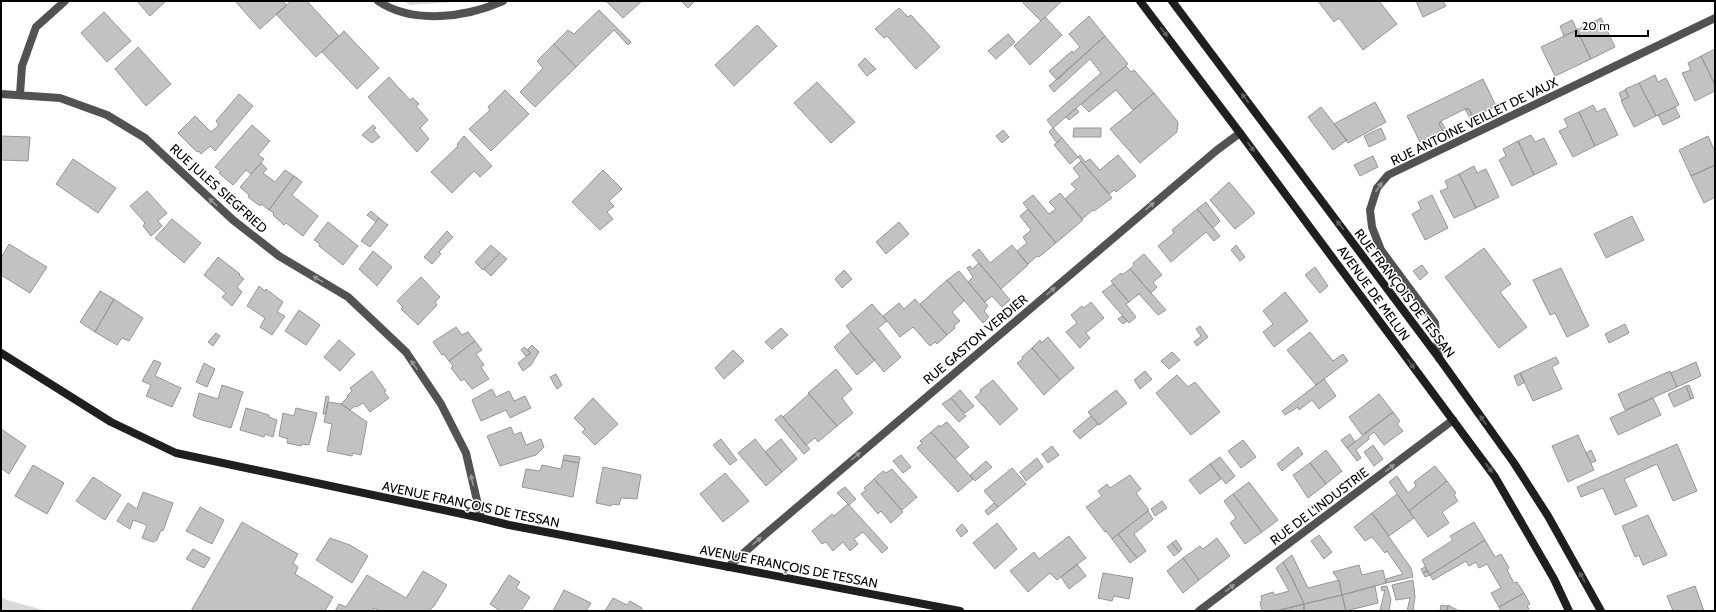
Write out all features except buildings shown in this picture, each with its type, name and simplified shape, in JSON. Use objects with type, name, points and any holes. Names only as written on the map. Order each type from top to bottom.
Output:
[{"type":"main road","name":"AVENUE DE MELUN","points":[[1140,1],[1240,133],[1495,477],[1547,565],[1569,611]]},
{"type":"main road","name":"RUE FRANÇOIS DE TESSAN","points":[[1172,1],[1439,358],[1522,476],[1548,516],[1602,611]]},
{"type":"main road","name":"AVENUE FRANÇOIS DE TESSAN","points":[[1,353],[111,422],[176,453],[514,526],[955,611]]},
{"type":"street","points":[[20,94],[22,66],[36,27],[65,1]]},
{"type":"street","points":[[378,1],[384,5],[406,13],[431,15],[475,11],[503,1]]},
{"type":"street","name":"RUE ANTOINE VEILLET DE VAUX","points":[[1439,358],[1435,323],[1381,250],[1372,227],[1370,210],[1377,188],[1388,175],[1715,18]]},
{"type":"street","name":"RUE JULES SIEGFRIED","points":[[1,94],[20,94],[60,98],[106,115],[145,138],[233,220],[279,256],[348,297],[406,352],[441,404],[466,453],[481,518]]},
{"type":"street","name":"RUE GASTON VERDIER","points":[[728,567],[1186,176],[1240,133]]},
{"type":"street","name":"RUE DE L'INDUSTRIE","points":[[1199,611],[1453,420]]},
{"type":"shaded area","points":[[404,1],[470,1],[410,5]]},
{"type":"shaded area","points":[[1,597],[7,600],[47,611],[1,611]]}]
